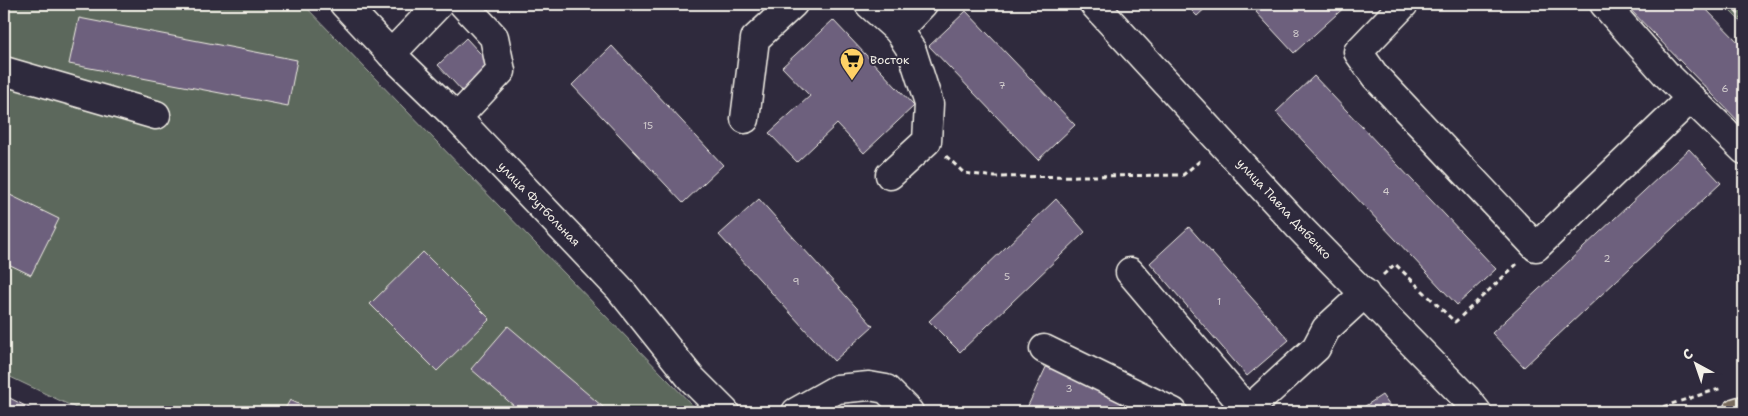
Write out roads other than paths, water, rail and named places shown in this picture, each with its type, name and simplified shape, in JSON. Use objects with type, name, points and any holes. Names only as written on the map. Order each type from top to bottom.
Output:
[{"type":"main road","points":[[1737,412],[1744,410]]},
{"type":"street","points":[[391,54],[439,4]]},
{"type":"street","points":[[457,118],[501,71],[494,37],[463,4]]},
{"type":"street","points":[[746,119],[755,39],[793,4]]},
{"type":"street","points":[[869,4],[898,30],[912,51],[929,104],[927,141],[890,175]]},
{"type":"street","points":[[898,30],[923,4]]},
{"type":"street","name":"улица Павла Дыбенко","points":[[1094,4],[1299,226],[1466,398],[1477,412]]},
{"type":"street","points":[[1404,4],[1358,52],[1375,76],[1536,247],[1691,98]]},
{"type":"street","points":[[1604,4],[1666,74],[1744,150]]},
{"type":"street","name":"улица Футбольная","points":[[357,8],[391,54],[457,118],[619,288],[690,377],[725,412]]},
{"type":"street","points":[[4,71],[156,115]]},
{"type":"street","points":[[1130,272],[1247,412],[1316,348],[1326,329],[1365,293]]},
{"type":"street","points":[[1044,349],[1173,412]]},
{"type":"street","points":[[796,412],[837,389],[869,386],[886,389],[909,412]]},
{"type":"place","name":"Восток","points":[[852,81]]}]
